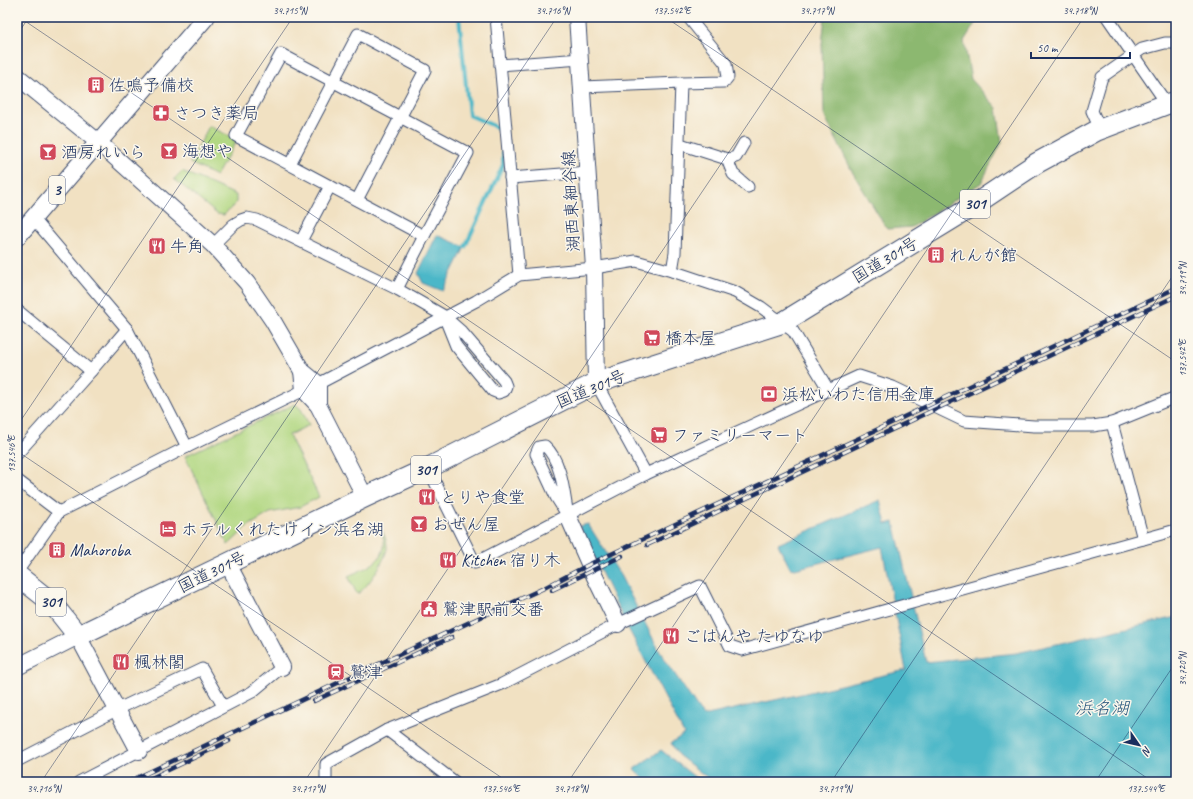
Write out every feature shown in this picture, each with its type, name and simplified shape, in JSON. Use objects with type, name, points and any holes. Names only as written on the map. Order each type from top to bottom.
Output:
[{"type":"highway","name":"国道301号","points":[[78,636],[428,468],[596,383],[782,322],[965,211],[1037,163],[1100,129],[1172,103]]},
{"type":"highway","name":"301","points":[[17,574],[51,602],[78,636]]},
{"type":"main road","name":"3","points":[[17,237],[206,17]]},
{"type":"street","points":[[496,17],[519,274]]},
{"type":"street","name":"湖西東細谷線","points":[[577,17],[594,268],[596,383]]},
{"type":"street","points":[[582,88],[724,82],[728,77],[726,64],[688,17]]},
{"type":"street","points":[[1107,17],[1133,55],[1172,103]]},
{"type":"street","points":[[290,164],[358,34],[425,70],[358,200]]},
{"type":"street","points":[[1100,129],[1092,111],[1102,77],[1142,49],[1165,43],[1176,43]]},
{"type":"street","points":[[397,289],[468,153],[281,54],[236,136],[424,236]]},
{"type":"street","points":[[500,65],[581,59]]},
{"type":"street","points":[[17,76],[98,142],[213,245],[247,283],[273,321],[311,387],[318,405],[365,497]]},
{"type":"street","points":[[672,271],[675,253],[681,83]]},
{"type":"street","points":[[680,144],[727,159],[736,157],[744,143]]},
{"type":"street","points":[[727,159],[733,174],[748,187]]},
{"type":"street","points":[[510,178],[588,172]]},
{"type":"street","points":[[301,240],[330,186]]},
{"type":"street","points":[[33,218],[127,329],[187,447]]},
{"type":"street","points":[[213,245],[233,225],[248,218],[257,220],[301,240],[397,289],[444,316],[461,331],[504,381],[506,386],[504,391],[498,393],[493,391],[456,346],[444,316]]},
{"type":"street","points":[[17,574],[59,512],[187,447],[311,387],[444,316],[476,301],[519,274],[594,268],[636,261],[672,271],[735,292],[761,307],[793,331],[828,390]]},
{"type":"street","points":[[17,310],[91,372]]},
{"type":"street","points":[[17,454],[91,372],[127,329]]},
{"type":"street","points":[[428,468],[475,563],[568,516],[646,474],[859,376],[893,387],[964,421],[1034,426],[1093,426],[1112,423],[1176,397]]},
{"type":"street","points":[[596,383],[646,474]]},
{"type":"street","points":[[1112,423],[1143,539]]},
{"type":"street","points":[[568,516],[560,474],[549,450],[545,446],[539,447],[536,454],[556,497],[568,516],[595,578],[618,624]]},
{"type":"street","points":[[17,480],[59,512]]},
{"type":"street","points":[[326,782],[326,764],[387,730],[502,684],[618,624],[700,586],[730,646],[742,650],[1176,530]]},
{"type":"street","points":[[79,782],[252,692],[282,667],[228,564]]},
{"type":"street","points":[[17,667],[78,636],[139,751]]},
{"type":"street","points":[[17,761],[118,709],[202,669],[223,706]]},
{"type":"street","points":[[387,730],[455,782]]},
{"type":"green space","points":[[825,17],[979,17],[964,41],[971,79],[997,108],[1002,142],[981,183],[912,227],[887,229],[853,173],[824,115],[822,44]]},
{"type":"green space","points":[[209,126],[237,140],[216,176],[190,163]]},
{"type":"green space","points":[[182,171],[236,195],[236,203],[224,215],[217,214],[174,179]]},
{"type":"green space","points":[[295,404],[301,409],[309,425],[289,435],[319,497],[300,507],[270,513],[245,528],[228,545],[185,456]]},
{"type":"green space","points":[[376,522],[385,537],[387,544],[386,552],[371,580],[357,594],[348,576],[373,564],[382,554],[384,548],[384,540]]},
{"type":"water","points":[[437,235],[465,247],[443,291],[423,283],[418,273]]},
{"type":"water","name":"浜名湖","points":[[880,500],[886,524],[894,522],[926,662],[1017,653],[1176,617],[1176,782],[713,782],[678,755],[671,743],[684,734],[628,628],[579,526],[588,524],[619,573],[660,652],[703,716],[906,670],[882,547],[795,569],[790,568],[778,544]]},
{"type":"water","points":[[661,750],[701,782],[642,782],[644,779],[634,769]]},
{"type":"waterway","points":[[459,17],[469,115],[501,129],[502,133]]},
{"type":"waterway","points":[[465,247],[503,165],[503,152]]},
{"type":"railway","points":[[128,782],[544,588],[590,564],[1176,288]]},
{"type":"railway","points":[[647,545],[1176,296]]},
{"type":"railway","points":[[552,590],[622,556]]},
{"type":"railway","points":[[314,701],[452,637]]},
{"type":"railway","points":[[143,782],[229,741]]},
{"type":"place","name":"佐鳴予備校","points":[[96,85]]},
{"type":"place","name":"さつき薬局","points":[[161,113]]},
{"type":"place","name":"海想や","points":[[169,151]]},
{"type":"place","name":"酒房れいら","points":[[48,152]]},
{"type":"place","name":"牛角","points":[[157,246]]},
{"type":"place","name":"れんが館","points":[[936,255]]},
{"type":"place","name":"橋本屋","points":[[652,338]]},
{"type":"place","name":"浜松いわた信用金庫","points":[[769,394]]},
{"type":"place","name":"ファミリーマート","points":[[659,435]]},
{"type":"place","name":"とりや食堂","points":[[427,497]]},
{"type":"place","name":"おぜん屋","points":[[419,524]]},
{"type":"place","name":"ホテルくれたけイン浜名湖","points":[[168,529]]},
{"type":"place","name":"Mahoroba","points":[[57,550]]},
{"type":"place","name":"Kitchen 宿り木","points":[[448,560]]},
{"type":"place","name":"鷲津駅前交番","points":[[429,609]]},
{"type":"place","name":"ごはんや たゆなゆ","points":[[671,636]]},
{"type":"place","name":"楓林閣","points":[[121,662]]},
{"type":"place","name":"鷲津","points":[[336,672]]}]
